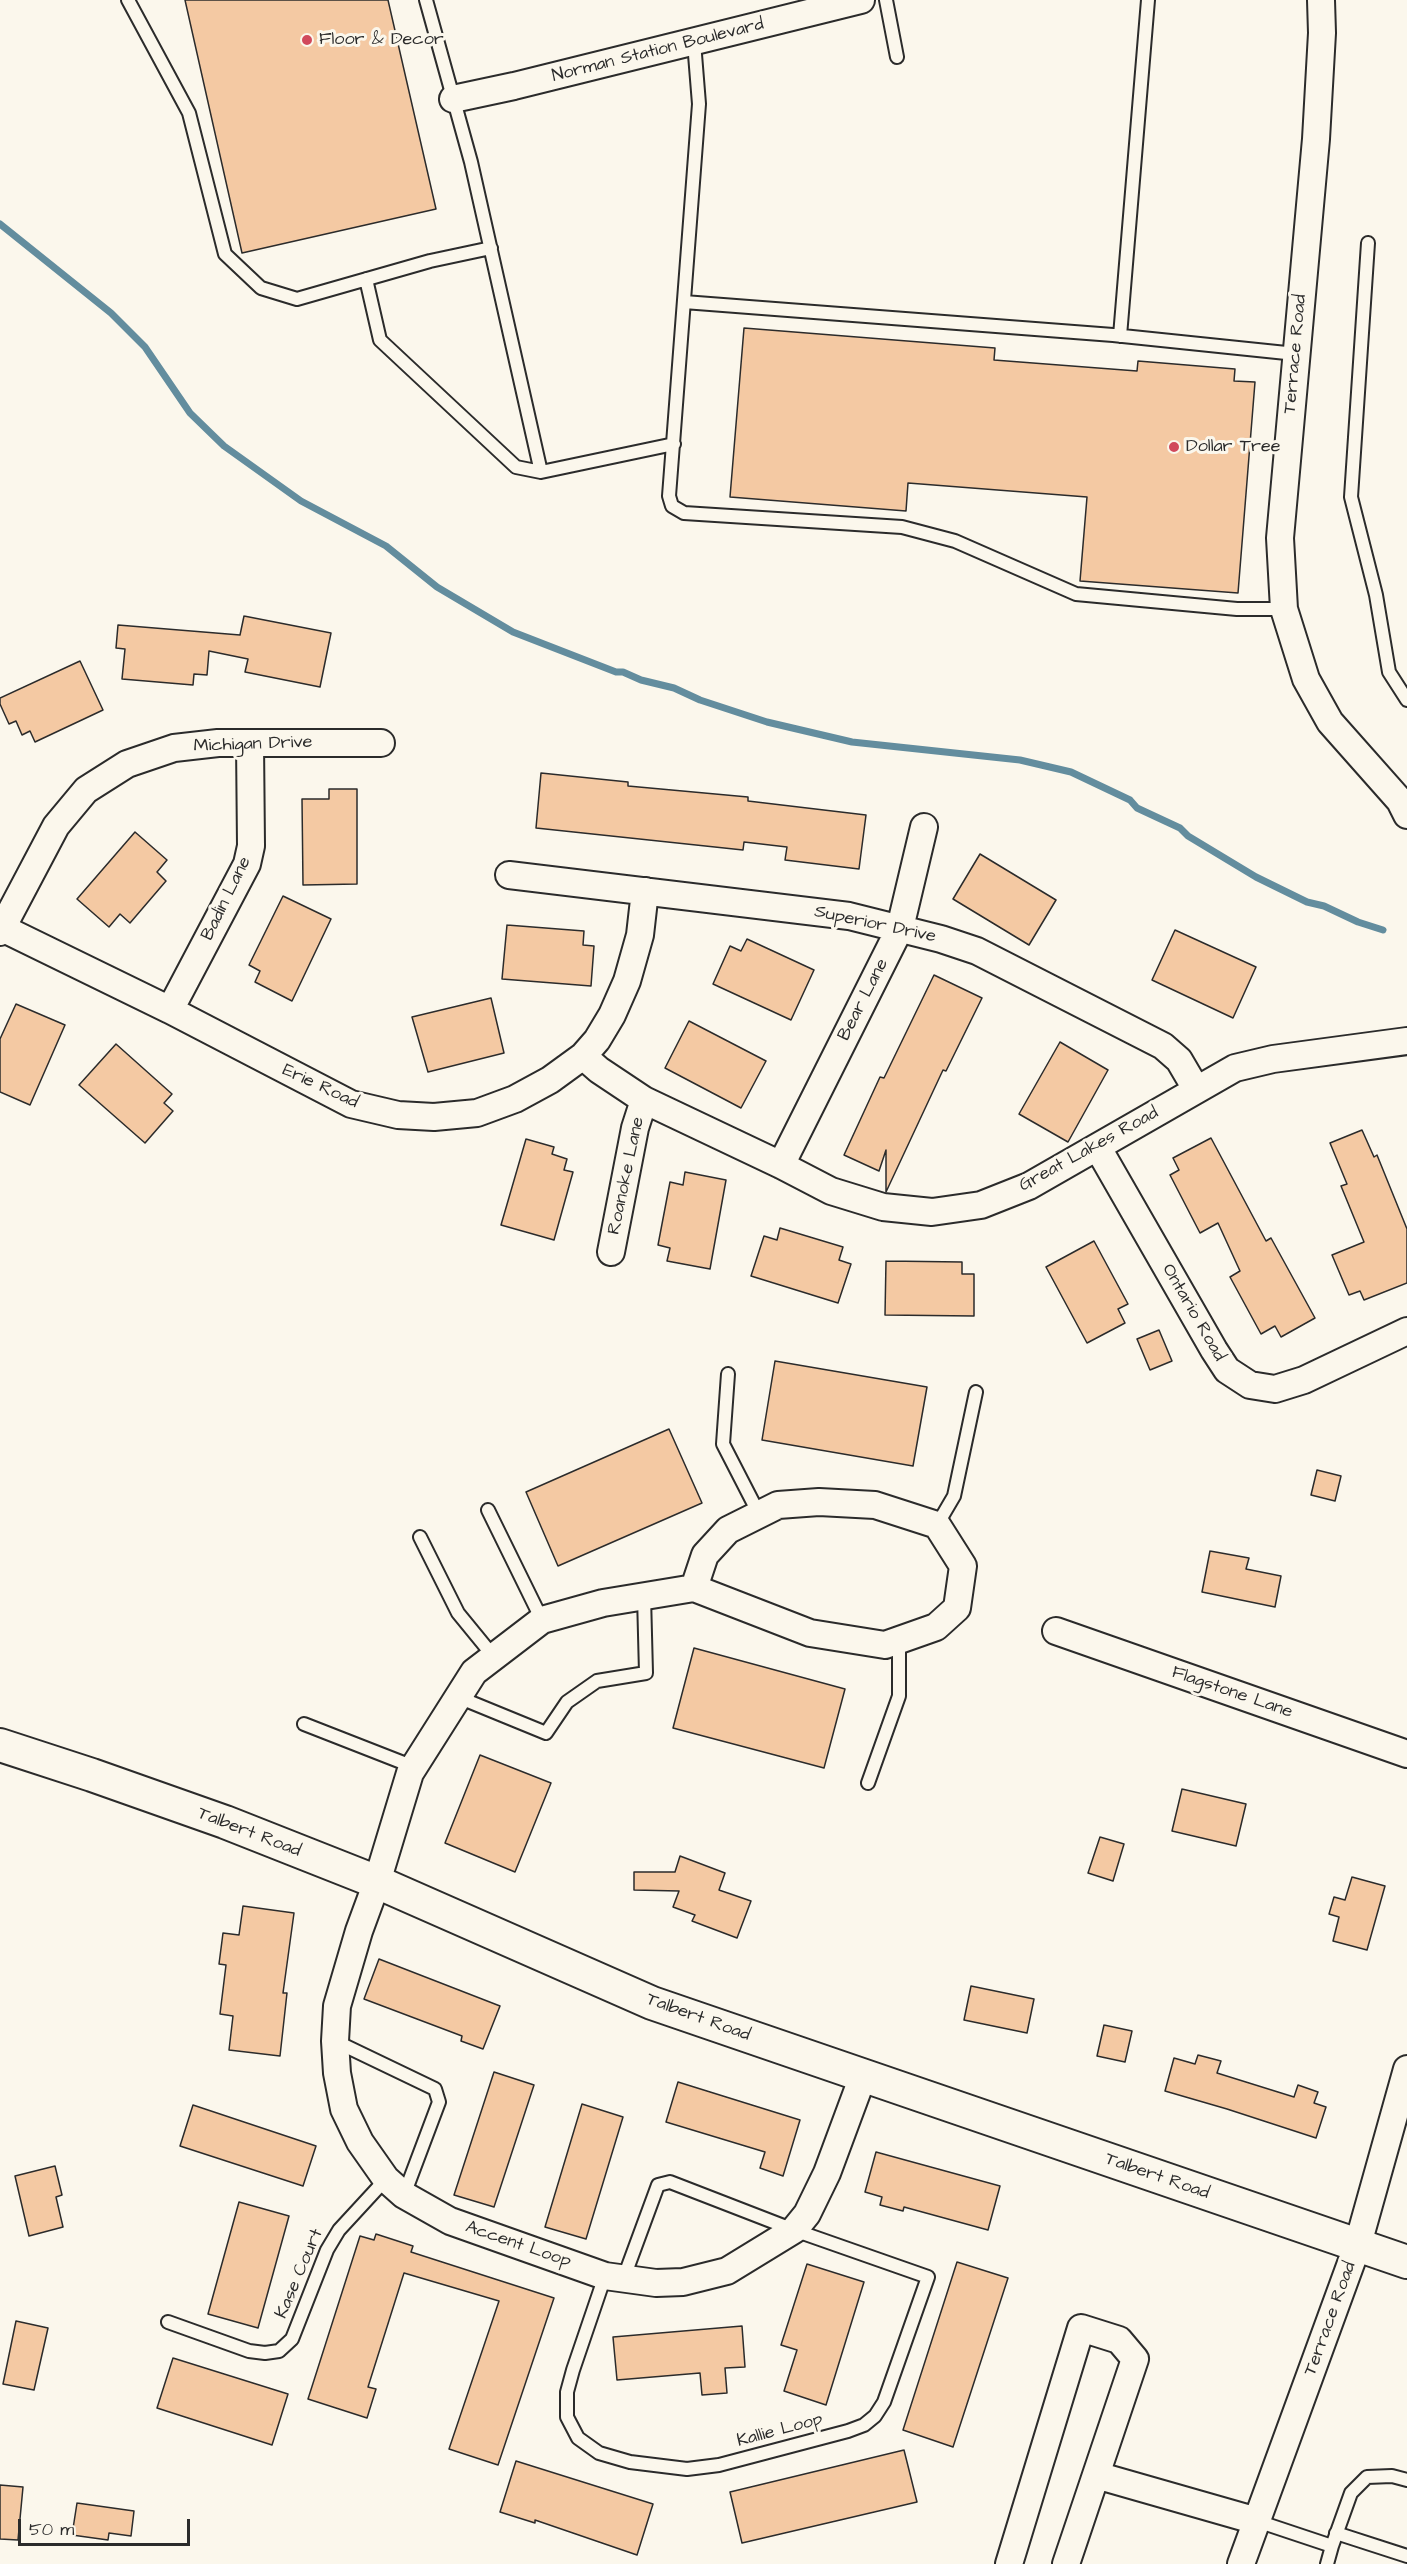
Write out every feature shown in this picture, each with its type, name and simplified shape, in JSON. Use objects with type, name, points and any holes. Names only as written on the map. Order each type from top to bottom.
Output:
[{"type":"street","name":"Norman Station Boulevard","points":[[453,99],[861,0]]},
{"type":"street","name":"Terrace Road","points":[[1321,0],[1322,33],[1316,139],[1280,538],[1284,609],[1306,679],[1330,722],[1400,801],[1407,815]]},
{"type":"street","name":"Michigan Drive","points":[[1,930],[56,826],[86,790],[126,764],[174,748],[218,743],[381,743]]},
{"type":"street","name":"Badin Lane","points":[[170,1010],[247,864],[252,846],[250,743]]},
{"type":"street","name":"Bear Lane","points":[[782,1165],[900,928],[924,827]]},
{"type":"street","name":"Superior Drive","points":[[509,875],[849,916],[900,928],[977,951],[1163,1046],[1179,1060],[1196,1089]]},
{"type":"street","name":"Erie Road","points":[[1,930],[170,1010],[351,1104],[398,1115],[434,1117],[477,1113],[514,1100],[550,1080],[583,1056],[597,1040],[612,1015],[627,981],[640,935],[645,891]]},
{"type":"street","name":"Great Lakes Road","points":[[583,1056],[599,1070],[644,1100],[782,1165],[831,1191],[883,1207],[932,1212],[991,1201],[1029,1186],[1235,1068],[1273,1059],[1407,1041]]},
{"type":"street","name":"Roanoke Lane","points":[[610,1252],[635,1128],[644,1100]]},
{"type":"street","name":"Ontario Road","points":[[1098,1148],[1220,1360],[1227,1370],[1250,1385],[1275,1389],[1304,1380],[1407,1331]]},
{"type":"street","points":[[542,1620],[603,1603],[694,1588],[810,1633],[885,1645],[936,1627],[957,1608],[963,1566],[937,1524],[875,1505],[819,1502],[778,1505],[728,1530],[705,1555],[694,1588]]},
{"type":"street","name":"Accent Loop","points":[[542,1620],[474,1672],[410,1773],[337,2007],[335,2041],[337,2073],[344,2109],[360,2142],[395,2187],[450,2221],[614,2278],[656,2283],[683,2282],[727,2271],[794,2230],[807,2214],[827,2173],[863,2076]]},
{"type":"street","name":"Flagstone Lane","points":[[1056,1632],[1407,1754]]},
{"type":"street","name":"Talbert Road","points":[[0,1745],[92,1774],[225,1822],[377,1882],[652,2003],[1407,2262]]},
{"type":"street","name":"Terrace Road","points":[[1241,2564],[1358,2244],[1407,2069]]},
{"type":"street","points":[[1009,2564],[1081,2328],[1119,2340],[1135,2359],[1066,2564]]},
{"type":"street","points":[[1096,2475],[1257,2521]]},
{"type":"lane","points":[[128,0],[189,113],[225,254],[261,288],[297,299],[430,261],[491,248]]},
{"type":"lane","points":[[426,0],[491,248],[542,472]]},
{"type":"lane","points":[[886,0],[897,57]]},
{"type":"lane","points":[[1120,336],[1148,0]]},
{"type":"lane","points":[[694,42],[699,104],[669,496],[672,506],[684,513],[902,527],[955,541],[1076,594],[1237,609],[1284,609]]},
{"type":"lane","points":[[1368,243],[1350,497],[1376,595],[1389,672],[1407,700]]},
{"type":"lane","points":[[366,279],[380,340],[516,467],[542,472],[674,444]]},
{"type":"lane","points":[[684,302],[1120,336],[1296,354]]},
{"type":"lane","points":[[728,1374],[723,1444],[759,1515]]},
{"type":"lane","points":[[937,1524],[954,1496],[976,1392]]},
{"type":"lane","points":[[488,1510],[542,1620]]},
{"type":"lane","points":[[420,1537],[458,1613],[494,1657]]},
{"type":"lane","points":[[458,1697],[546,1733],[567,1702],[597,1681],[646,1673],[644,1596]]},
{"type":"lane","points":[[868,1783],[899,1696],[899,1640]]},
{"type":"lane","points":[[304,1724],[414,1767]]},
{"type":"lane","points":[[335,2041],[435,2089],[440,2102],[395,2187]]},
{"type":"lane","points":[[614,2278],[658,2185],[670,2182],[794,2230]]},
{"type":"lane","name":"Kase Court","points":[[168,2322],[249,2351],[265,2353],[279,2351],[292,2339],[327,2250],[339,2230],[395,2187]]},
{"type":"lane","name":"Kallie Loop","points":[[614,2278],[567,2392],[567,2417],[578,2438],[599,2453],[630,2462],[687,2469],[719,2465],[848,2431],[864,2425],[875,2416],[884,2402],[928,2277],[794,2230]]},
{"type":"lane","points":[[1327,2564],[1351,2493],[1367,2477],[1392,2476],[1407,2480]]},
{"type":"lane","points":[[1257,2521],[1407,2556]]},
{"type":"building","points":[[185,0],[388,0],[436,209],[242,253]]},
{"type":"building","points":[[744,328],[995,348],[994,360],[1137,371],[1138,361],[1235,369],[1234,381],[1255,382],[1238,593],[1080,581],[1087,497],[908,483],[906,511],[730,497]]},
{"type":"building","points":[[244,616],[331,633],[320,687],[245,672],[248,659],[209,651],[207,675],[194,674],[193,685],[122,679],[125,649],[116,648],[118,625],[240,635]]},
{"type":"building","points":[[80,661],[103,710],[35,742],[30,731],[22,735],[16,721],[9,724],[0,704],[0,698]]},
{"type":"building","points":[[541,773],[628,782],[628,786],[748,797],[748,801],[866,815],[859,869],[785,860],[787,847],[744,842],[743,850],[536,828]]},
{"type":"building","points":[[329,789],[357,789],[357,884],[303,885],[302,799],[329,799]]},
{"type":"building","points":[[135,832],[167,860],[157,872],[166,881],[130,923],[120,914],[109,927],[77,899]]},
{"type":"building","points":[[980,854],[1056,900],[1029,945],[953,899]]},
{"type":"building","points":[[283,896],[331,919],[292,1001],[255,982],[260,971],[249,965]]},
{"type":"building","points":[[507,925],[584,931],[583,945],[594,946],[591,986],[502,979]]},
{"type":"building","points":[[1175,930],[1256,967],[1233,1018],[1152,980]]},
{"type":"building","points":[[747,939],[814,970],[791,1020],[713,984],[730,946],[741,951]]},
{"type":"building","points":[[934,975],[982,998],[946,1071],[943,1070],[886,1192],[886,1150],[879,1171],[844,1155],[880,1077],[884,1078]]},
{"type":"building","points":[[491,998],[504,1053],[428,1072],[412,1017]]},
{"type":"building","points":[[16,1004],[65,1025],[30,1105],[0,1092],[0,1039]]},
{"type":"building","points":[[689,1021],[766,1061],[741,1108],[665,1068]]},
{"type":"building","points":[[1060,1042],[1108,1070],[1068,1142],[1019,1114]]},
{"type":"building","points":[[116,1044],[172,1094],[164,1103],[173,1111],[145,1143],[79,1085]]},
{"type":"building","points":[[1362,1130],[1374,1157],[1377,1155],[1407,1229],[1407,1283],[1364,1300],[1360,1291],[1349,1295],[1332,1255],[1364,1242],[1341,1186],[1347,1184],[1330,1143]]},
{"type":"building","points":[[1211,1138],[1266,1241],[1271,1238],[1315,1318],[1281,1337],[1275,1326],[1261,1334],[1230,1277],[1240,1271],[1218,1223],[1200,1233],[1170,1175],[1179,1170],[1173,1158]]},
{"type":"building","points":[[526,1139],[554,1147],[552,1154],[567,1159],[564,1170],[573,1172],[554,1240],[501,1225]]},
{"type":"building","points":[[685,1172],[726,1180],[710,1269],[667,1261],[670,1248],[658,1245],[670,1182],[683,1185]]},
{"type":"building","points":[[780,1228],[843,1247],[839,1260],[851,1264],[838,1303],[751,1276],[764,1236],[777,1240]]},
{"type":"building","points":[[1094,1241],[1128,1304],[1118,1309],[1125,1323],[1087,1343],[1046,1267]]},
{"type":"building","points":[[886,1261],[962,1262],[962,1274],[974,1274],[974,1316],[885,1315]]},
{"type":"building","points":[[1159,1330],[1172,1361],[1150,1370],[1137,1339]]},
{"type":"building","points":[[775,1361],[927,1387],[913,1466],[762,1440]]},
{"type":"building","points":[[669,1429],[702,1503],[558,1566],[526,1492]]},
{"type":"building","points":[[1317,1470],[1341,1476],[1335,1501],[1311,1495]]},
{"type":"building","points":[[1210,1551],[1249,1558],[1246,1569],[1281,1576],[1275,1607],[1202,1592]]},
{"type":"building","points":[[694,1648],[845,1689],[824,1768],[673,1728]]},
{"type":"building","points":[[480,1755],[551,1783],[515,1872],[445,1843]]},
{"type":"building","points":[[1182,1789],[1246,1804],[1236,1846],[1172,1831]]},
{"type":"building","points":[[1100,1837],[1124,1844],[1113,1881],[1088,1873]]},
{"type":"building","points":[[680,1856],[725,1873],[719,1890],[751,1901],[737,1938],[692,1921],[695,1915],[673,1907],[679,1891],[634,1890],[634,1872],[675,1872]]},
{"type":"building","points":[[1352,1877],[1385,1886],[1367,1950],[1333,1941],[1339,1917],[1329,1914],[1334,1897],[1345,1900]]},
{"type":"building","points":[[243,1906],[294,1913],[283,1993],[287,1993],[280,2056],[229,2050],[233,2016],[220,2014],[226,1965],[219,1964],[223,1933],[239,1935]]},
{"type":"building","points":[[379,1959],[500,2006],[483,2049],[461,2041],[462,2036],[364,1999]]},
{"type":"building","points":[[971,1986],[1034,1999],[1027,2033],[964,2020]]},
{"type":"building","points":[[1104,2025],[1132,2031],[1125,2062],[1097,2056]]},
{"type":"building","points":[[1198,2055],[1221,2061],[1217,2073],[1294,2097],[1298,2085],[1318,2092],[1314,2103],[1326,2107],[1316,2138],[1165,2091],[1174,2058],[1195,2064]]},
{"type":"building","points":[[494,2072],[534,2085],[494,2207],[454,2195]]},
{"type":"building","points":[[678,2082],[800,2120],[783,2176],[760,2168],[765,2152],[666,2122]]},
{"type":"building","points":[[582,2104],[623,2117],[586,2239],[545,2227]]},
{"type":"building","points":[[193,2105],[316,2146],[303,2186],[180,2146]]},
{"type":"building","points":[[876,2152],[1000,2186],[988,2230],[904,2207],[903,2211],[880,2205],[882,2197],[865,2192]]},
{"type":"building","points":[[55,2166],[62,2195],[56,2197],[63,2227],[29,2236],[15,2176]]},
{"type":"building","points":[[239,2202],[289,2216],[258,2328],[208,2314]]},
{"type":"building","points":[[376,2234],[413,2246],[411,2252],[554,2298],[498,2465],[449,2449],[499,2301],[404,2273],[368,2387],[376,2389],[367,2418],[308,2399],[360,2236],[374,2240]]},
{"type":"building","points":[[957,2262],[1008,2278],[953,2447],[903,2430]]},
{"type":"building","points":[[807,2264],[864,2282],[826,2405],[784,2391],[797,2350],[781,2345]]},
{"type":"building","points":[[16,2321],[48,2328],[34,2390],[3,2384]]},
{"type":"building","points":[[742,2326],[745,2367],[725,2368],[727,2393],[702,2395],[700,2373],[617,2380],[613,2337]]},
{"type":"building","points":[[173,2358],[288,2394],[272,2445],[157,2408]]},
{"type":"building","points":[[904,2450],[917,2502],[742,2543],[730,2492]]},
{"type":"building","points":[[516,2461],[653,2504],[637,2555],[535,2520],[535,2523],[500,2512]]},
{"type":"building","points":[[0,2485],[23,2487],[18,2540],[0,2539]]},
{"type":"building","points":[[77,2503],[134,2511],[131,2536],[109,2533],[108,2540],[72,2535]]},
{"type":"waterway","points":[[0,224],[111,313],[145,347],[190,413],[224,446],[301,501],[386,546],[437,587],[513,632],[616,672],[623,672],[641,680],[674,688],[700,700],[767,722],[852,742],[1020,760],[1071,772],[1130,800],[1137,808],[1180,828],[1188,836],[1256,877],[1307,902],[1324,906],[1358,922],[1383,930]]},
{"type":"place","name":"Floor & Decor","points":[[307,40]]},
{"type":"place","name":"Dollar Tree","points":[[1174,447]]}]
